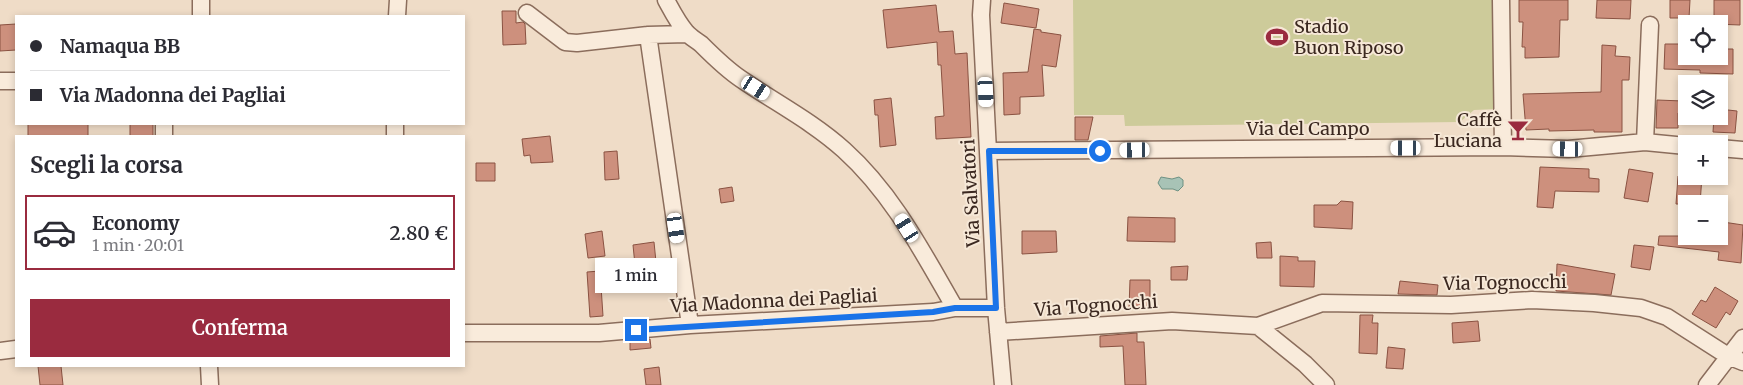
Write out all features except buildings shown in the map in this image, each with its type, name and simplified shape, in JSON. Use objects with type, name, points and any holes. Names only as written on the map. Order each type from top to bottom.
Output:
[{"type":"street","points":[[201,0],[201,15]]},
{"type":"street","points":[[397,15],[398,0]]},
{"type":"street","points":[[666,0],[687,34],[699,42],[718,61],[741,79],[817,128],[867,172],[890,200],[955,308]]},
{"type":"street","name":"Via Salvatori","points":[[982,0],[981,15],[996,308],[1002,385]]},
{"type":"street","points":[[1502,0],[1503,147]]},
{"type":"street","points":[[527,13],[565,42],[577,43],[648,35],[687,34]]},
{"type":"street","points":[[1645,142],[1650,25]]},
{"type":"street","points":[[648,35],[690,325]]},
{"type":"street","points":[[0,82],[15,80]]},
{"type":"street","name":"Via del Campo","points":[[989,151],[1503,147],[1568,149],[1645,142],[1678,145]]},
{"type":"street","points":[[1728,149],[1743,150]]},
{"type":"street","name":"Via Tognocchi","points":[[998,332],[1172,321],[1258,326],[1322,303],[1450,305],[1532,300],[1594,303],[1642,308],[1667,317],[1736,359]]},
{"type":"street","name":"Via Madonna dei Pagliai","points":[[465,333],[599,332],[690,325],[923,313],[955,308],[996,308]]},
{"type":"street","points":[[1258,326],[1305,364],[1326,385]]},
{"type":"street","points":[[1707,385],[1736,359],[1743,338]]},
{"type":"street","points":[[0,350],[15,349]]},
{"type":"street","points":[[209,367],[210,385]]},
{"type":"shaded area","points":[[1073,0],[1495,0],[1497,109],[1474,110],[1460,122],[1125,126],[1124,115],[1074,115]]},
{"type":"shaded area","points":[[1161,177],[1172,179],[1179,177],[1183,180],[1183,186],[1178,191],[1162,189],[1158,183]]},
{"type":"place","name":"Stadio Buon Riposo","points":[[1277,37]]},
{"type":"place","name":"Caffè Luciana","points":[[1518,130]]},
{"type":"route","points":[[636,330],[690,325],[933,312],[955,308],[996,308],[989,151],[1100,151]]}]
